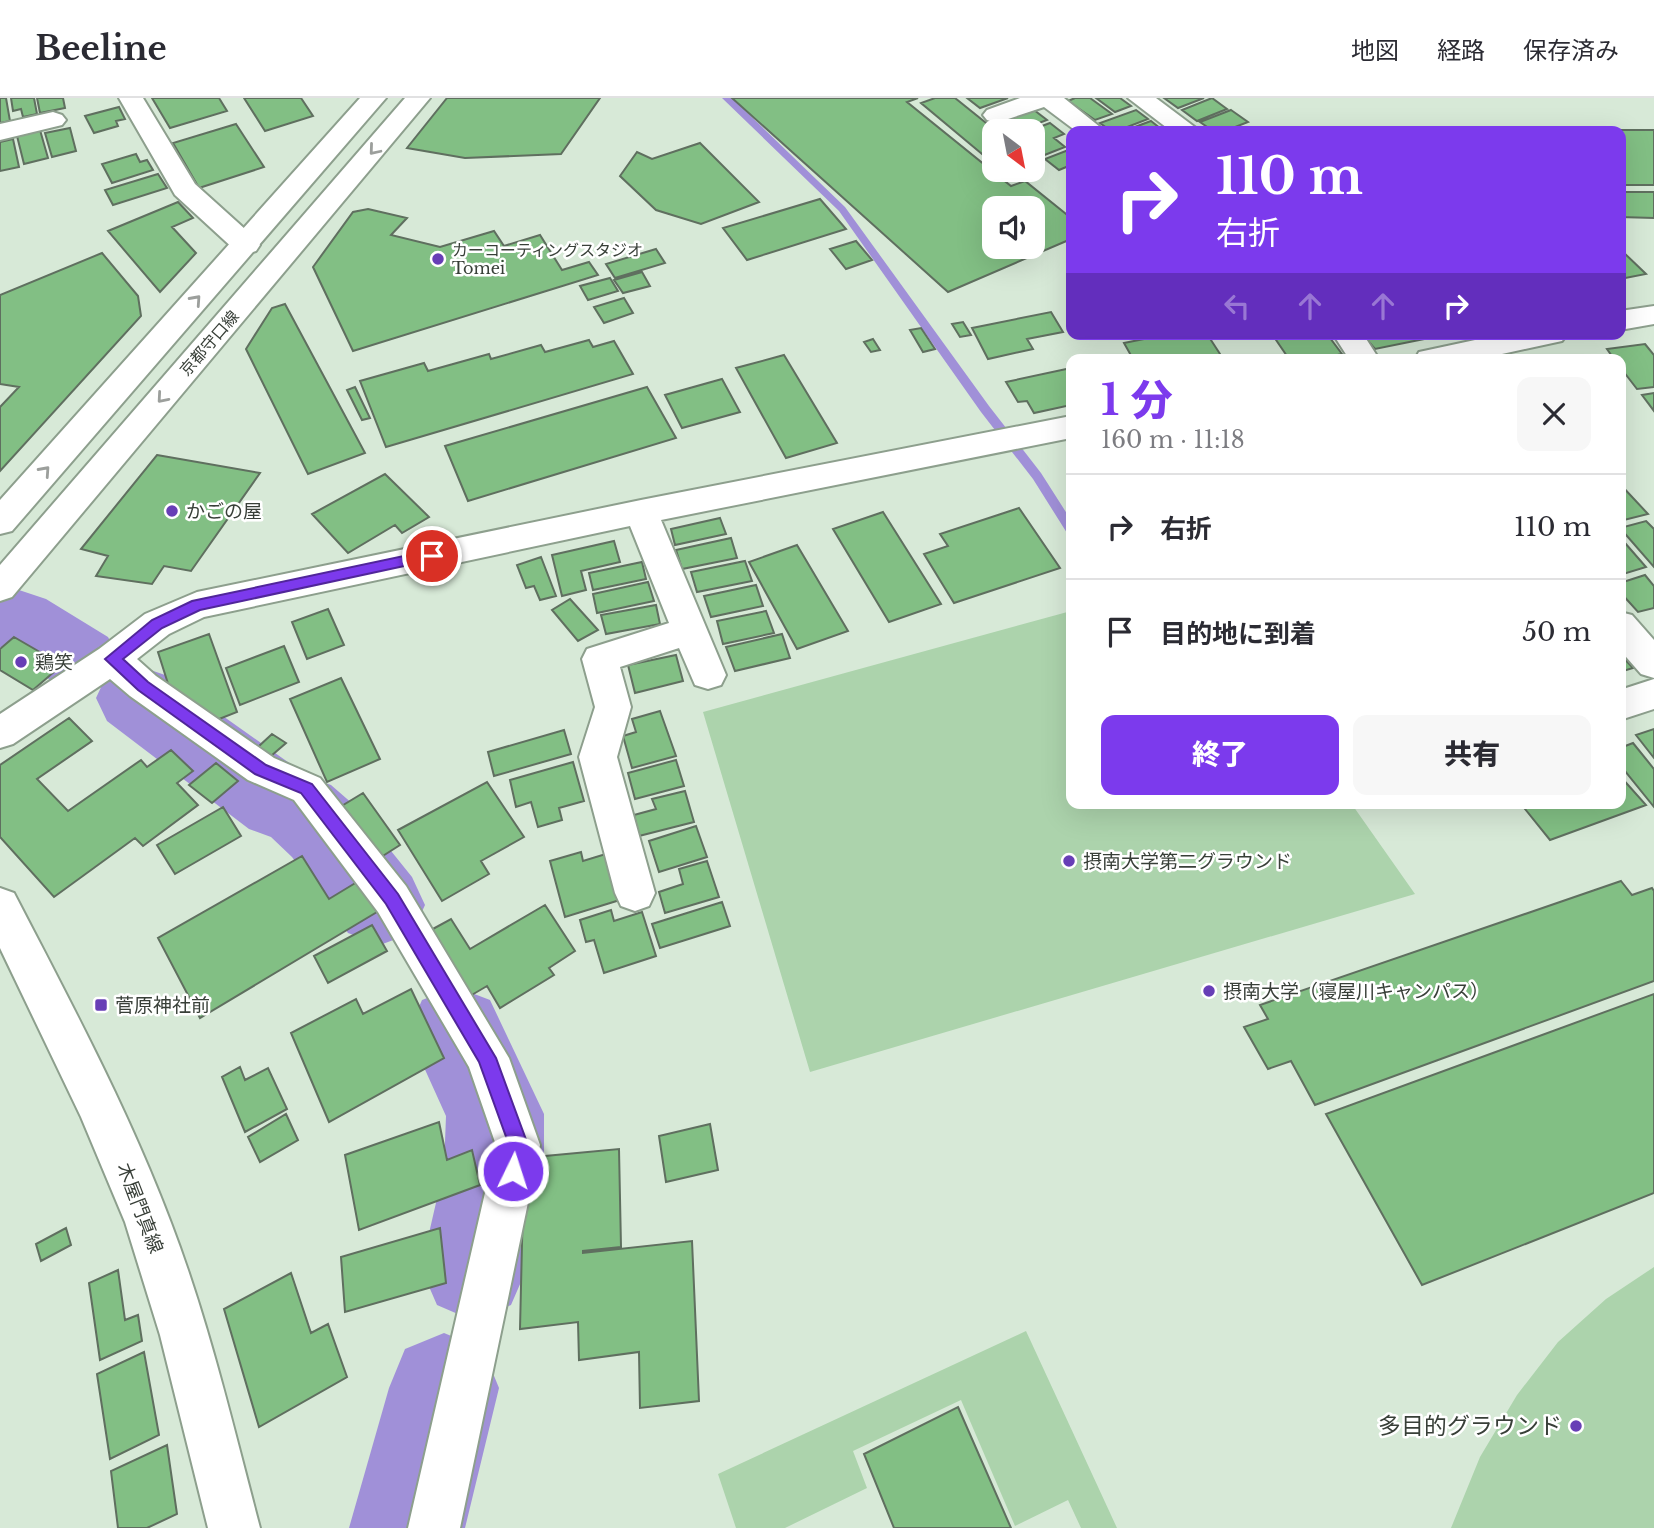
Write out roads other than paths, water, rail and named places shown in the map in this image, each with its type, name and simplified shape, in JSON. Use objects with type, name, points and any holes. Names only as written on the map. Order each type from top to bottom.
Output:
[{"type":"street","points":[[131,98],[184,188],[246,245]]},
{"type":"street","name":"京都守口線","points":[[0,522],[374,98]]},
{"type":"street","name":"京都守口線","points":[[0,588],[418,98]]},
{"type":"street","points":[[996,115],[1046,98],[1086,126]]},
{"type":"street","points":[[1140,98],[1180,126]]},
{"type":"street","points":[[0,132],[53,120]]},
{"type":"street","points":[[1626,320],[1654,314]]},
{"type":"street","points":[[1454,354],[1523,340]]},
{"type":"street","points":[[0,733],[112,659],[157,624],[197,605],[641,512],[1066,428]]},
{"type":"street","points":[[641,512],[708,674]]},
{"type":"street","points":[[635,893],[598,757],[613,706],[600,659],[689,631]]},
{"type":"street","points":[[1626,632],[1654,664]]},
{"type":"street","points":[[112,659],[143,686],[261,769],[307,789],[392,899],[487,1058],[518,1145],[433,1528]]},
{"type":"street","points":[[1626,703],[1654,694]]},
{"type":"street","name":"木屋門真線","points":[[0,906],[92,1090],[148,1223],[194,1369],[234,1528]]},
{"type":"waterway","points":[[727,98],[842,209],[985,409],[1037,476],[1066,522]]},
{"type":"waterway","points":[[19,620],[80,659]]},
{"type":"waterway","points":[[136,698],[279,803],[301,811],[323,831],[380,905]]},
{"type":"waterway","points":[[456,1032],[495,1114],[494,1168],[474,1268]]},
{"type":"waterway","points":[[407,1528],[444,1388]]},
{"type":"place","name":"カーコーティングスタジオ Tomei","points":[[438,259]]},
{"type":"place","name":"かごの屋","points":[[172,511]]},
{"type":"place","name":"鶏笑","points":[[21,662]]},
{"type":"place","name":"摂南大学第二グラウンド","points":[[1069,861]]},
{"type":"place","name":"摂南大学（寝屋川キャンパス）","points":[[1209,991]]},
{"type":"place","name":"菅原神社前","points":[[101,1005]]},
{"type":"place","name":"多目的グラウンド","points":[[1576,1426]]}]
